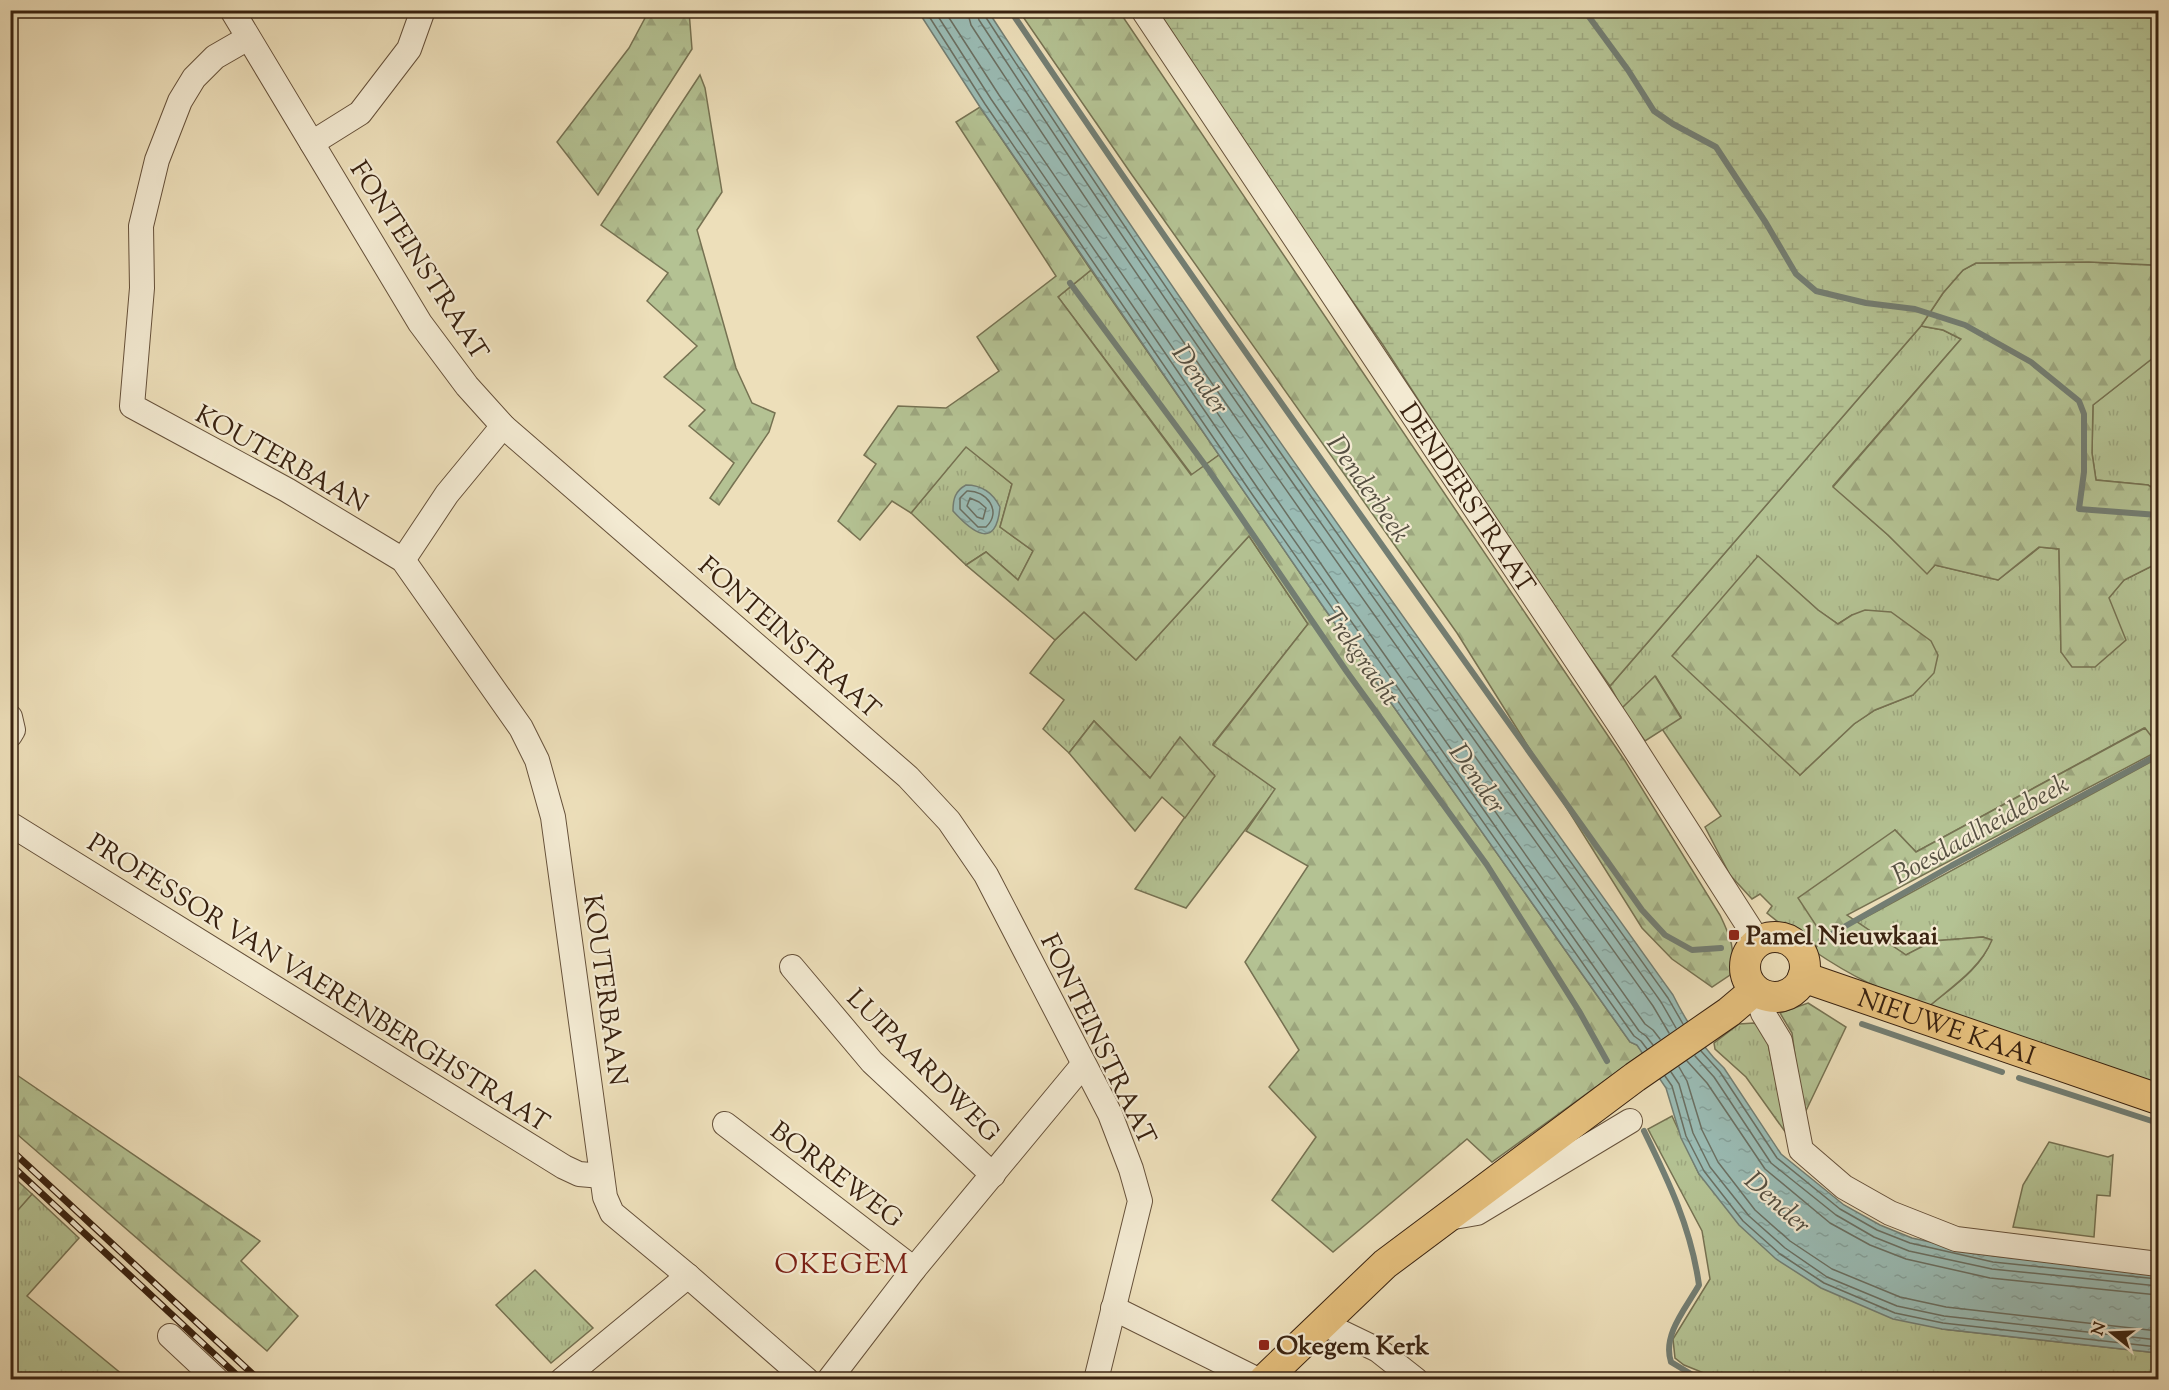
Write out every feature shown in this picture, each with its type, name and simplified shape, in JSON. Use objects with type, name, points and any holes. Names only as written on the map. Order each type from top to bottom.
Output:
[{"type":"main road","points":[[1770,937],[1782,938],[1793,943],[1801,953],[1804,965],[1803,977],[1795,989],[1782,996],[1768,996],[1755,990],[1747,978],[1745,965],[1749,952],[1758,941],[1770,937]]},
{"type":"main road","name":"NIEUWE KAAI","points":[[1803,977],[2158,1099]]},
{"type":"main road","points":[[1264,1380],[1385,1264],[1635,1077],[1718,1020],[1755,990]]},
{"type":"street","name":"FONTEINSTRAAT","points":[[232,10],[420,323],[467,386],[502,426],[908,777],[949,821],[986,875],[1110,1114],[1131,1169],[1140,1201],[1095,1380]]},
{"type":"street","points":[[312,143],[360,113],[409,49],[423,10]]},
{"type":"street","name":"DENDERSTRAAT","points":[[1143,10],[1621,727],[1758,941]]},
{"type":"street","name":"KOUTERBAAN","points":[[248,38],[215,57],[194,78],[180,101],[158,160],[141,226],[142,288],[132,406],[287,490],[403,560],[521,728],[537,760],[553,817],[605,1197],[612,1213],[807,1380]]},
{"type":"street","points":[[403,560],[447,494],[502,426]]},
{"type":"street","points":[[10,717],[13,730],[10,735]]},
{"type":"street","name":"PROFESSOR VAN VAERENBERGHSTRAAT","points":[[10,824],[564,1167],[579,1174],[602,1176]]},
{"type":"street","name":"LUIPAARDWEG","points":[[792,968],[872,1062],[993,1175]]},
{"type":"street","points":[[1755,990],[1763,1013],[1780,1041],[1801,1150],[1844,1187],[1890,1213],[1956,1239],[2158,1263]]},
{"type":"street","points":[[830,1380],[914,1269],[1083,1065]]},
{"type":"street","points":[[1446,1219],[1477,1213],[1630,1120]]},
{"type":"street","name":"BORREWEG","points":[[725,1124],[914,1269]]},
{"type":"street","points":[[562,1380],[688,1276]]},
{"type":"street","points":[[1113,1308],[1258,1380]]},
{"type":"street","points":[[1331,1314],[1416,1380]]},
{"type":"street","points":[[170,1336],[217,1380]]},
{"type":"green space","points":[[646,11],[689,11],[692,49],[598,195],[557,142],[629,48],[645,18]]},
{"type":"green space","points":[[1019,11],[1119,11],[1625,761],[1720,915],[1731,944],[1733,958],[1730,975],[1712,987],[1672,959],[1642,928],[1457,633],[1132,175]]},
{"type":"green space","points":[[1158,11],[2158,11],[2158,257],[2153,265],[2089,262],[1976,263],[1963,270],[1943,293],[1921,326],[1610,686],[1539,587],[1383,345]]},
{"type":"green space","points":[[700,75],[705,88],[722,192],[697,230],[736,368],[752,403],[775,413],[769,432],[719,505],[710,498],[734,463],[689,426],[705,410],[664,377],[697,346],[647,301],[668,273],[601,225]]},
{"type":"green space","points":[[980,107],[1091,270],[1058,297],[1191,475],[1219,455],[1630,1042],[1637,1045],[1643,1053],[1492,1162],[1467,1139],[1333,1252],[1272,1200],[1316,1137],[1269,1087],[1299,1050],[1245,962],[1308,866],[1246,831],[1275,789],[1213,745],[1308,624],[1249,536],[1136,660],[1084,612],[1055,640],[966,565],[986,552],[1018,580],[1033,551],[1000,527],[1012,484],[966,447],[911,513],[892,501],[860,540],[838,521],[876,464],[864,455],[898,406],[946,408],[999,371],[977,337],[1056,276],[956,122]]},
{"type":"green space","points":[[2158,257],[2158,354],[2093,405],[2092,453],[2096,480],[2148,485],[2158,491],[2158,563],[2124,580],[2109,598],[2126,640],[2095,667],[2072,667],[2061,652],[2059,549],[2039,547],[1998,580],[1935,565],[1927,574],[1888,535],[1833,487],[1961,339],[1943,330],[1921,326],[1943,293],[1963,270],[1976,263],[2089,262],[2152,265]]},
{"type":"green space","points":[[1091,270],[1219,455],[1192,475],[1058,297]]},
{"type":"green space","points":[[1921,326],[1943,330],[1961,339],[1833,486],[1927,573],[1935,565],[1998,580],[2040,547],[2059,549],[2061,651],[2124,580],[2158,563],[2158,745],[2144,728],[1916,852],[1895,830],[1814,951],[1767,913],[1772,906],[1760,894],[1752,899],[1730,875],[1705,827],[1721,816],[1662,729],[1681,717],[1656,677],[1622,708],[1610,686]],"holes":[[[1757,556],[1818,610],[1838,624],[1852,615],[1913,695],[1875,710],[1854,724],[1800,775]]]},
{"type":"green space","points":[[2158,354],[2158,491],[2148,485],[2096,480],[2092,453],[2093,405]]},
{"type":"green space","points":[[966,446],[1012,484],[1000,527],[1033,551],[1018,580],[986,552],[966,565],[911,513]]},
{"type":"green space","points":[[1249,536],[1308,624],[1213,744],[1276,789],[1186,908],[1135,889],[1214,775],[1150,778],[1094,721],[1069,753],[1043,729],[1064,700],[1030,673],[1055,640],[1084,612],[1136,660]]},
{"type":"green space","points":[[1758,556],[1818,610],[1838,624],[1865,610],[1891,612],[1931,641],[1938,655],[1934,673],[1913,695],[1875,710],[1854,724],[1800,775],[1672,656]]},
{"type":"green space","points":[[1655,676],[1681,718],[1645,741],[1622,708]]},
{"type":"green space","points":[[1094,721],[1150,778],[1180,737],[1215,776],[1185,818],[1162,797],[1135,831],[1069,753]]},
{"type":"green space","points":[[2145,728],[2158,745],[2158,751],[1847,915],[1906,955],[1933,941],[1983,937],[1992,940],[1972,969],[1927,1008],[1869,983],[1814,951],[1823,936],[1798,898],[1895,830],[1916,852]]},
{"type":"green space","points":[[2158,758],[2158,1086],[1927,1008],[1973,969],[1987,950],[1991,940],[1983,937],[1933,941],[1906,955],[1857,922]]},
{"type":"green space","points":[[1808,1003],[1846,1027],[1803,1117],[1792,1033],[1780,1013]]},
{"type":"green space","points":[[1754,1023],[1765,1029],[1783,1116],[1791,1140],[1746,1077],[1715,1049],[1714,1043],[1739,1024]]},
{"type":"green space","points":[[11,1071],[260,1241],[241,1261],[298,1316],[267,1351],[11,1129]]},
{"type":"green space","points":[[1672,1116],[1699,1174],[1942,1329],[2158,1353],[2158,1379],[1705,1379],[1704,1373],[1684,1365],[1675,1358],[1673,1339],[1710,1279],[1702,1231],[1648,1129]]},
{"type":"green space","points":[[2049,1142],[2108,1157],[2113,1155],[2110,1196],[2097,1195],[2094,1237],[2013,1227],[2023,1185]]},
{"type":"green space","points":[[11,1175],[32,1194],[11,1218]]},
{"type":"green space","points":[[32,1194],[79,1238],[27,1296],[123,1375],[118,1379],[11,1379],[10,1218]]},
{"type":"green space","points":[[535,1270],[593,1328],[551,1363],[496,1305]]},
{"type":"water","name":"Dender","points":[[918,11],[988,11],[1239,383],[1673,995],[1695,1034],[1724,1068],[1781,1154],[1844,1205],[1880,1225],[1912,1238],[1994,1256],[2158,1273],[2158,1353],[1942,1329],[1893,1319],[1821,1288],[1776,1259],[1739,1225],[1699,1174],[1681,1138],[1666,1088],[1637,1045],[1630,1042],[1322,605],[980,107]]},
{"type":"water","points":[[966,485],[977,486],[986,491],[1000,507],[998,521],[994,529],[988,533],[975,531],[953,511],[955,496]]},
{"type":"waterway","name":"Denderbeek","points":[[1010,10],[1244,350],[1642,910],[1665,935],[1692,950],[1721,948]]},
{"type":"waterway","points":[[1584,10],[1628,70],[1654,111],[1716,147],[1796,274],[1816,291],[1866,303],[1915,309],[1965,325],[2031,362],[2079,401],[2084,414],[2084,472],[2079,509],[2158,515]]},
{"type":"waterway","name":"Trekgracht","points":[[1070,283],[1208,469],[1347,672],[1487,865],[1579,1011],[1607,1061]]},
{"type":"waterway","name":"Boesdaalheidebeek","points":[[1821,940],[1951,866],[2158,755]]},
{"type":"waterway","points":[[1862,1024],[2002,1072]]},
{"type":"waterway","points":[[2019,1078],[2158,1123]]},
{"type":"waterway","name":"Trekgracht","points":[[1644,1131],[1685,1225],[1699,1285],[1672,1332],[1669,1352],[1671,1362],[1701,1380]]},
{"type":"railway","points":[[10,1149],[259,1380]]},
{"type":"railway","points":[[10,1164],[242,1380]]},
{"type":"place","name":"Pamel Nieuwkaai","points":[[1734,935]]},
{"type":"place","name":"Okegem Kerk","points":[[1264,1345]]},
{"type":"district","name":"OKEGEM","points":[[842,1263]]}]
